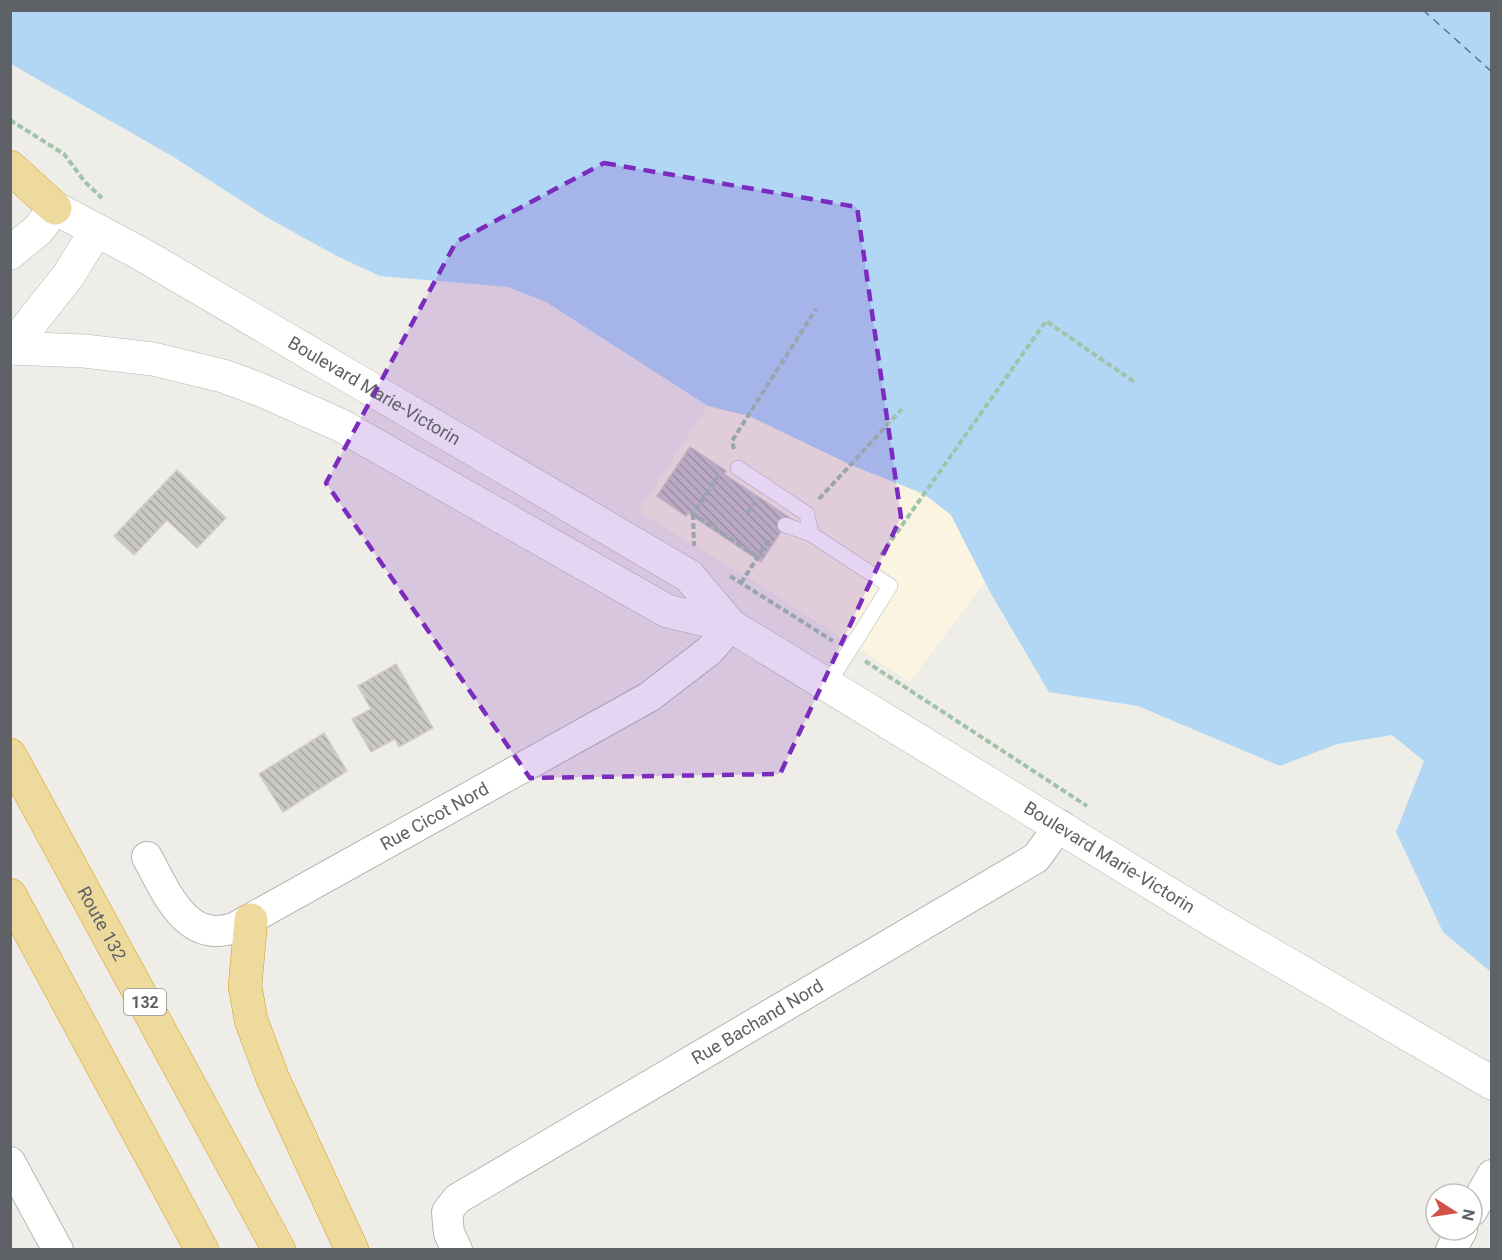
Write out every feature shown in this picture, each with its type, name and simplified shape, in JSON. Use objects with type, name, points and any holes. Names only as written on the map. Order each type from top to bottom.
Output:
[{"type":"highway","points":[[10,167],[55,208]]},
{"type":"highway","name":"Route 132","points":[[10,755],[279,1250]]},
{"type":"highway","points":[[10,896],[202,1250]]},
{"type":"highway","points":[[251,920],[245,986],[251,1020],[273,1079],[352,1250]]},
{"type":"street","name":"Boulevard Marie-Victorin","points":[[55,208],[143,255],[689,576],[731,626]]},
{"type":"street","points":[[10,253],[39,230],[55,208]]},
{"type":"street","points":[[11,348],[68,276],[96,231]]},
{"type":"street","name":"Boulevard Marie-Victorin","points":[[11,348],[84,351],[153,359],[223,376],[340,425],[667,610],[731,626],[1288,966],[1491,1083]]},
{"type":"street","name":"Rue Cicot Nord","points":[[147,857],[179,912],[197,927],[224,931],[251,920],[649,697],[709,651],[731,626]]},
{"type":"street","name":"Rue Bachand Nord","points":[[457,1250],[449,1233],[447,1212],[458,1199],[1036,858],[1060,825]]},
{"type":"street","points":[[10,1162],[58,1250]]},
{"type":"lane","points":[[731,470],[807,514],[811,534]]},
{"type":"lane","points":[[785,525],[811,534],[890,586],[828,684]]},
{"type":"path","points":[[10,120],[51,144],[85,182]]},
{"type":"path","points":[[732,441],[816,309]]},
{"type":"path","points":[[870,573],[1046,321],[1136,383]]},
{"type":"path","points":[[822,496],[902,409]]},
{"type":"path","points":[[691,552],[694,546],[693,514],[705,491],[722,470],[731,470]]},
{"type":"path","points":[[719,475],[728,482]]},
{"type":"path","points":[[748,513],[756,500]]},
{"type":"path","points":[[693,514],[758,557]]},
{"type":"path","points":[[741,583],[771,537]]},
{"type":"highlighted area","points":[[604,163],[857,207],[901,517],[780,774],[530,778],[326,483],[456,242]]},
{"type":"shaded area","points":[[708,406],[749,416],[851,465],[924,494],[951,514],[985,582],[910,682],[754,581],[638,512]]},
{"type":"water","points":[[11,10],[1491,11],[1491,972],[1443,932],[1396,832],[1424,761],[1392,735],[1337,744],[1280,766],[1138,706],[1049,692],[990,592],[951,515],[924,494],[851,465],[749,416],[708,406],[546,302],[508,287],[380,276],[337,256],[268,218],[172,156],[11,64]]},
{"type":"building","points":[[690,447],[726,471],[724,474],[790,518],[761,562],[688,513],[686,516],[657,496]]},
{"type":"building","points":[[177,470],[226,518],[197,548],[167,520],[134,555],[114,536]]},
{"type":"building","points":[[396,664],[433,728],[399,747],[395,739],[371,752],[352,719],[371,709],[358,686]]},
{"type":"building","points":[[324,733],[347,771],[283,812],[259,774]]},
{"type":"ferry route","points":[[1423,10],[1492,72]]}]
